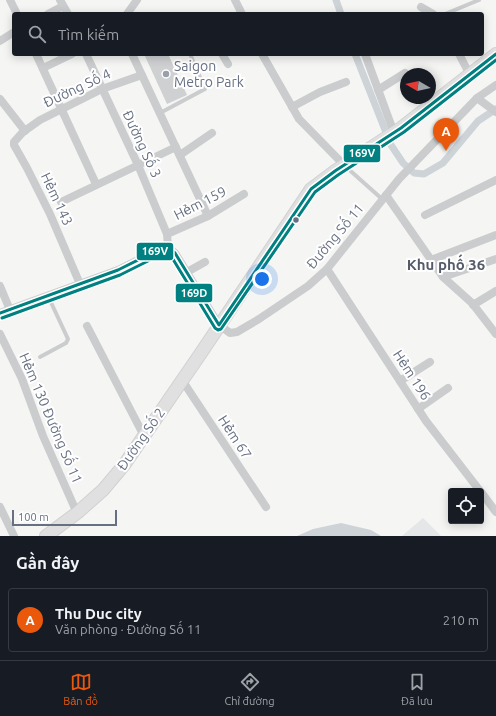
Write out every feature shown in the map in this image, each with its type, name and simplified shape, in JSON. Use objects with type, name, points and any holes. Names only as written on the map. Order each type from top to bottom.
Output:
[{"type":"street","points":[[10,0],[16,12]]},
{"type":"street","points":[[128,12],[137,0]]},
{"type":"street","points":[[235,0],[241,12]]},
{"type":"street","points":[[51,12],[62,3],[67,12]]},
{"type":"street","points":[[421,7],[430,12]]},
{"type":"street","points":[[0,41],[12,33]]},
{"type":"street","points":[[0,314],[118,270],[156,251],[168,247],[175,253],[220,325],[311,189],[344,165],[394,133],[496,54]]},
{"type":"street","points":[[37,56],[96,184]]},
{"type":"street","points":[[43,68],[68,56]]},
{"type":"street","name":"Đường Số 3","points":[[87,56],[138,165],[167,234],[168,247]]},
{"type":"street","points":[[133,56],[208,216]]},
{"type":"street","points":[[223,56],[228,64]]},
{"type":"street","points":[[263,56],[299,119],[344,165]]},
{"type":"street","points":[[365,56],[394,133]]},
{"type":"street","points":[[460,56],[470,75]]},
{"type":"street","name":"Đường Số 4","points":[[25,131],[40,120],[102,89],[142,75]]},
{"type":"street","points":[[378,90],[400,76]]},
{"type":"street","points":[[292,107],[320,92],[346,82]]},
{"type":"street","name":"Đường Số 11","points":[[220,325],[230,334],[236,332],[259,319],[308,286],[327,269],[384,197],[416,161],[477,98],[496,86]]},
{"type":"street","points":[[477,98],[496,112]]},
{"type":"street","points":[[0,99],[25,131]]},
{"type":"street","name":"Hẻm 143","points":[[25,131],[14,141],[14,145],[50,214],[80,284]]},
{"type":"street","points":[[180,155],[212,133]]},
{"type":"street","points":[[61,202],[176,147]]},
{"type":"street","points":[[425,215],[496,180]]},
{"type":"street","name":"Hẻm 159","points":[[167,234],[208,216],[244,194]]},
{"type":"street","points":[[384,197],[443,277],[473,305],[496,334]]},
{"type":"street","points":[[431,260],[496,235]]},
{"type":"street","points":[[443,277],[496,259]]},
{"type":"street","points":[[187,272],[205,262]]},
{"type":"street","name":"Hẻm 196","points":[[327,269],[418,409],[477,488]]},
{"type":"street","points":[[0,286],[10,310]]},
{"type":"street","points":[[473,305],[496,291]]},
{"type":"street","name":"Đường Số 2","points":[[49,535],[104,490],[124,465],[220,325]]},
{"type":"street","points":[[87,326],[144,436]]},
{"type":"street","name":"Hẻm 130 Đường Số 11","points":[[0,334],[22,379],[43,436],[77,513]]},
{"type":"street","points":[[400,381],[430,362]]},
{"type":"street","name":"Hẻm 67","points":[[182,380],[266,507]]},
{"type":"street","points":[[418,409],[448,388]]},
{"type":"street","name":"Hẻm 196","points":[[484,497],[496,512]]},
{"type":"street","points":[[0,507],[14,536]]},
{"type":"lane","points":[[450,12],[479,0]]},
{"type":"lane","points":[[160,114],[206,89],[191,56]]},
{"type":"lane","points":[[344,165],[384,197]]},
{"type":"lane","points":[[40,357],[66,343],[68,339],[48,296]]},
{"type":"shaded area","points":[[423,518],[441,536],[402,536]]},
{"type":"shaded area","points":[[341,523],[371,530],[381,536],[297,536],[313,529]]},
{"type":"building","name":"Saigon Metro Park","points":[[145,56],[169,56],[187,95],[167,104]]},
{"type":"waterway","points":[[336,0],[340,12]]},
{"type":"waterway","points":[[356,56],[391,145],[403,163],[414,173],[424,174],[443,163],[478,121],[496,109]]},
{"type":"transit line","name":"169V","points":[[0,313],[118,270],[156,251],[168,247],[175,253],[219,325],[311,189],[335,171],[401,128],[496,54]]},
{"type":"transit line","name":"169D","points":[[2,318],[120,275],[167,253],[171,256],[215,328],[218,330],[221,329],[315,192],[338,175],[404,132],[496,60]]},
{"type":"place","name":"Saigon Metro Park","points":[[166,74]]},
{"type":"place","name":"Thu Duc city","points":[[446,151]]},
{"type":"district","name":"Khu phố 36","points":[[446,265]]}]
